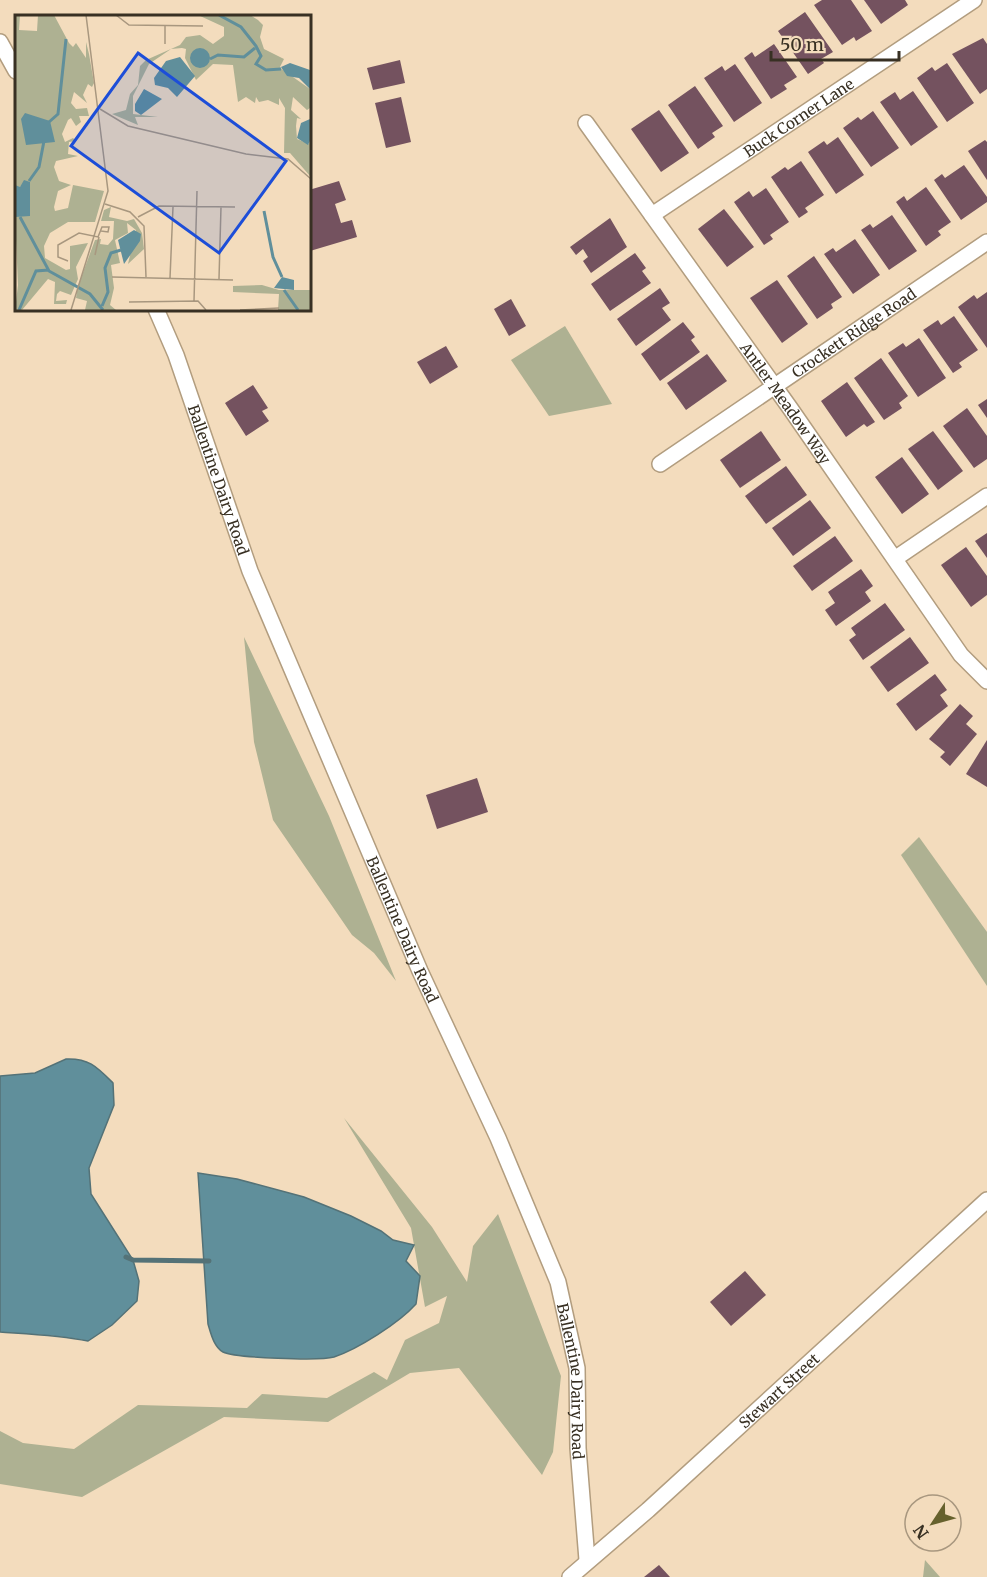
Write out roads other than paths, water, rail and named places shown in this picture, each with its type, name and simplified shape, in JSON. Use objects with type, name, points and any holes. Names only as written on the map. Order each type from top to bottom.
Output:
[{"type":"street","name":"Buck Corner Lane","points":[[652,215],[974,0]]},
{"type":"street","points":[[0,42],[15,69]]},
{"type":"street","name":"Antler Meadow Way","points":[[586,123],[775,386],[961,655],[987,681]]},
{"type":"street","name":"Crockett Ridge Road","points":[[660,464],[987,242]]},
{"type":"street","name":"Ballentine Dairy Road","points":[[156,310],[176,355],[249,571],[401,927],[498,1138],[558,1282],[577,1368],[578,1448],[587,1560]]},
{"type":"street","points":[[896,558],[987,496]]},
{"type":"street","name":"Stewart Street","points":[[570,1577],[587,1560],[648,1510],[987,1200]]},
{"type":"water","points":[[66,1059],[87,1062],[113,1083],[114,1105],[89,1168],[91,1194],[133,1260],[139,1281],[137,1301],[112,1325],[88,1341],[0,1332],[0,1076],[35,1073]]},
{"type":"water","points":[[198,1173],[237,1179],[304,1197],[351,1216],[381,1231],[393,1240],[414,1245],[406,1261],[420,1276],[416,1304],[378,1335],[334,1357],[278,1358],[243,1356],[223,1352],[215,1344],[208,1324]]},
{"type":"waterway","points":[[126,1257],[133,1260],[209,1261]]}]
